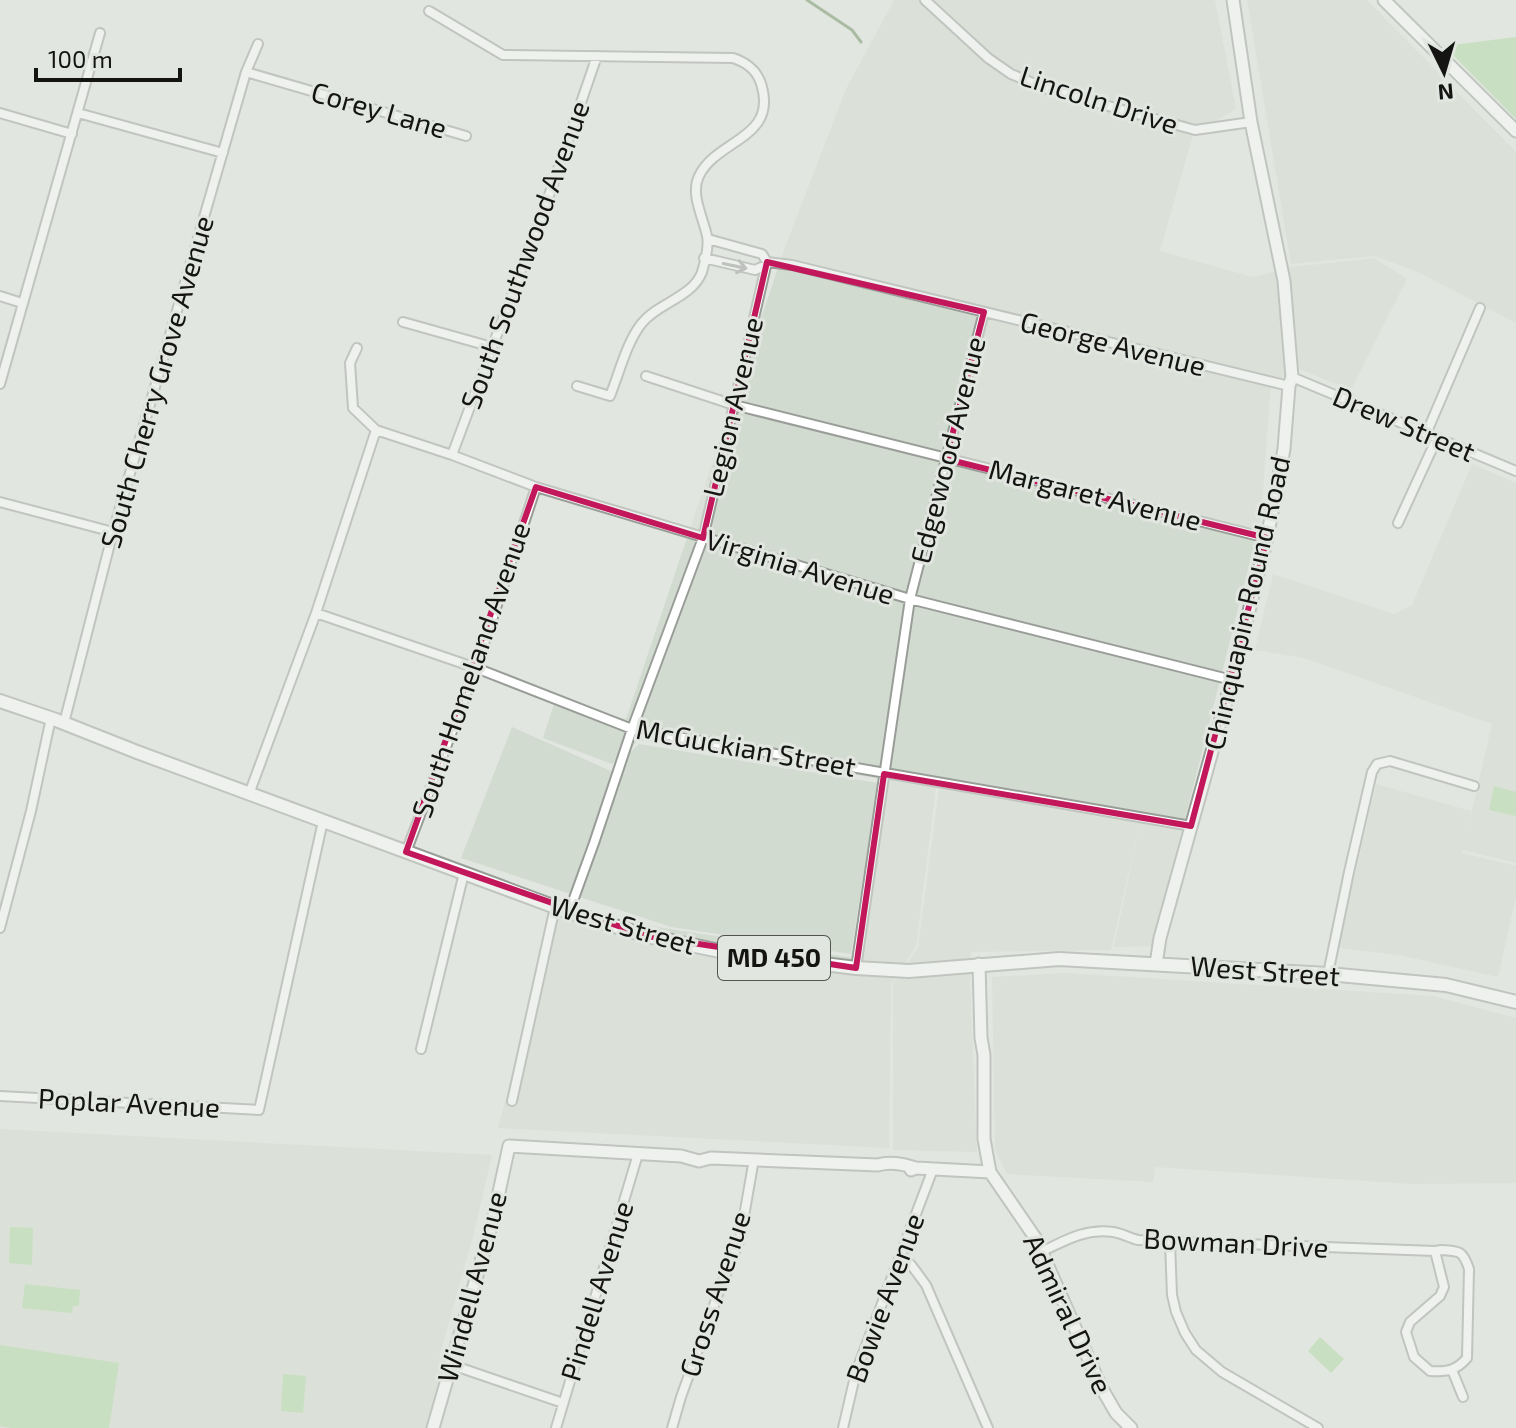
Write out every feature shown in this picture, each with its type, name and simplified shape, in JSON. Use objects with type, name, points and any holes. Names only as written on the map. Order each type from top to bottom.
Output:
[{"type":"main road","name":"West Street","points":[[0,701],[569,912],[647,936],[720,951],[856,968],[909,971],[1059,959],[1328,974],[1446,985],[1516,1002]]},
{"type":"street","name":"Lincoln Drive","points":[[925,0],[992,61],[1011,74],[1047,89],[1195,130],[1251,122]]},
{"type":"street","name":"Chinquapin Round Road","points":[[1156,964],[1160,938],[1232,680],[1267,538],[1284,449],[1290,381],[1284,281],[1251,122],[1233,0]]},
{"type":"street","points":[[1384,0],[1516,131]]},
{"type":"street","points":[[429,11],[503,55],[733,58],[756,72],[762,85],[764,96],[756,127],[712,160],[698,178],[697,197],[708,239],[701,273],[694,284],[658,307],[643,321],[632,339],[610,396],[577,386]]},
{"type":"street","points":[[0,384],[100,33]]},
{"type":"street","name":"South Cherry Grove Avenue","points":[[0,928],[31,811],[246,72],[258,44]]},
{"type":"street","name":"South Southwood Avenue","points":[[452,455],[552,187],[597,56]]},
{"type":"street","name":"Corey Lane","points":[[246,72],[466,136]]},
{"type":"street","points":[[0,113],[72,134]]},
{"type":"street","points":[[78,113],[223,153]]},
{"type":"street","name":"George Avenue","points":[[708,239],[762,254],[766,264],[792,265],[1290,381]]},
{"type":"street","points":[[704,258],[755,270],[766,264]]},
{"type":"street","name":"Legion Avenue","points":[[569,912],[632,729],[703,538],[766,264]]},
{"type":"street","points":[[0,296],[22,303]]},
{"type":"street","points":[[1426,434],[1480,308]]},
{"type":"street","name":"Edgewood Avenue","points":[[856,968],[910,599],[984,312]]},
{"type":"street","points":[[403,322],[492,347]]},
{"type":"street","points":[[249,794],[316,613],[376,430],[353,408],[350,363],[357,348]]},
{"type":"street","name":"Margaret Avenue","points":[[646,376],[734,405],[1267,538]]},
{"type":"street","name":"Drew Street","points":[[1290,381],[1516,471]]},
{"type":"street","name":"Virginia Avenue","points":[[376,430],[536,487],[910,599],[1232,680]]},
{"type":"street","points":[[1398,523],[1437,438]]},
{"type":"street","name":"South Homeland Avenue","points":[[406,852],[476,668],[536,487]]},
{"type":"street","points":[[0,502],[113,532]]},
{"type":"street","name":"McGuckian Street","points":[[316,613],[476,668],[632,729],[1191,826]]},
{"type":"street","points":[[1328,974],[1372,772],[1377,764],[1390,761],[1474,786]]},
{"type":"street","name":"Poplar Avenue","points":[[0,1096],[259,1110],[323,821]]},
{"type":"street","points":[[421,1049],[464,873]]},
{"type":"street","points":[[512,1101],[555,907]]},
{"type":"street","name":"Admiral Drive","points":[[979,964],[984,1139],[990,1172],[1043,1251],[1101,1387],[1116,1413],[1131,1428]]},
{"type":"street","name":"Windell Avenue","points":[[433,1428],[493,1220],[509,1146],[638,1154]]},
{"type":"street","points":[[638,1154],[681,1156],[700,1153],[711,1158],[883,1163],[990,1172]]},
{"type":"street","name":"Pindell Avenue","points":[[556,1428],[638,1154]]},
{"type":"street","name":"Gross Avenue","points":[[672,1428],[740,1239],[754,1159]]},
{"type":"street","name":"Bowie Avenue","points":[[843,1428],[853,1381],[933,1169]]},
{"type":"street","name":"Bowman Drive","points":[[1043,1251],[1079,1234],[1093,1231],[1114,1232],[1138,1240],[1170,1242],[1435,1251]]},
{"type":"street","points":[[1170,1242],[1172,1295],[1176,1312],[1196,1350],[1222,1372],[1318,1428]]},
{"type":"street","points":[[1435,1251],[1457,1251],[1464,1256],[1469,1269],[1467,1358],[1452,1370],[1425,1369],[1414,1357],[1406,1332],[1410,1322],[1440,1296],[1444,1287],[1435,1251]]},
{"type":"street","points":[[901,1254],[926,1285],[988,1428]]},
{"type":"street","points":[[452,1365],[563,1403]]},
{"type":"street","points":[[1452,1370],[1463,1397]]},
{"type":"highlighted area","points":[[767,262],[984,312],[946,459],[1267,538],[1191,826],[884,774],[856,968],[647,936],[406,852],[536,487],[703,538]]},
{"type":"shaded area","points":[[894,0],[1215,0],[1236,109],[1193,135],[1160,251],[1253,277],[1292,267],[1374,258],[1407,279],[1351,390],[1299,369],[1271,383],[1261,518],[1153,946],[1114,947],[1140,822],[1111,950],[971,952],[977,1152],[893,1150],[893,984],[918,948],[939,788],[1094,813],[937,780],[916,946],[891,985],[889,1148],[498,1128],[556,911],[861,959],[882,779],[639,740],[612,764],[543,738],[555,701],[626,719],[784,250],[846,89]]},
{"type":"shaded area","points":[[1247,0],[1367,0],[1516,152],[1516,323],[1418,272],[1375,256],[1291,264]]},
{"type":"shaded area","points":[[1472,464],[1516,483],[1516,863],[1463,850],[1462,853],[1516,866],[1516,896],[1498,977],[1399,955],[1338,948],[1376,784],[1471,811],[1467,832],[1492,724],[1304,658],[1255,650],[1273,574],[1394,614],[1412,605]]},
{"type":"shaded area","points":[[512,727],[611,771],[639,744],[878,783],[851,954],[671,927],[461,858]]},
{"type":"shaded area","points":[[1066,973],[1433,996],[1516,1018],[1516,1183],[1412,1184],[1155,1167],[1153,1182],[1007,1174],[995,1150],[992,977]]},
{"type":"shaded area","points":[[0,1129],[492,1155],[473,1237],[439,1357],[444,1361],[426,1428],[0,1428]]},
{"type":"green space","points":[[1516,37],[1516,119],[1444,46]]},
{"type":"green space","points":[[1494,786],[1516,792],[1516,816],[1489,810]]},
{"type":"green space","points":[[10,1227],[33,1228],[32,1265],[9,1263]]},
{"type":"green space","points":[[25,1284],[80,1290],[79,1306],[73,1306],[72,1313],[22,1308]]},
{"type":"green space","points":[[1320,1337],[1344,1359],[1331,1373],[1308,1351]]},
{"type":"green space","points":[[0,1345],[119,1363],[109,1428],[0,1426]]},
{"type":"green space","points":[[283,1374],[306,1376],[303,1413],[281,1411]]},
{"type":"waterway","points":[[807,0],[852,30],[861,42]]}]
